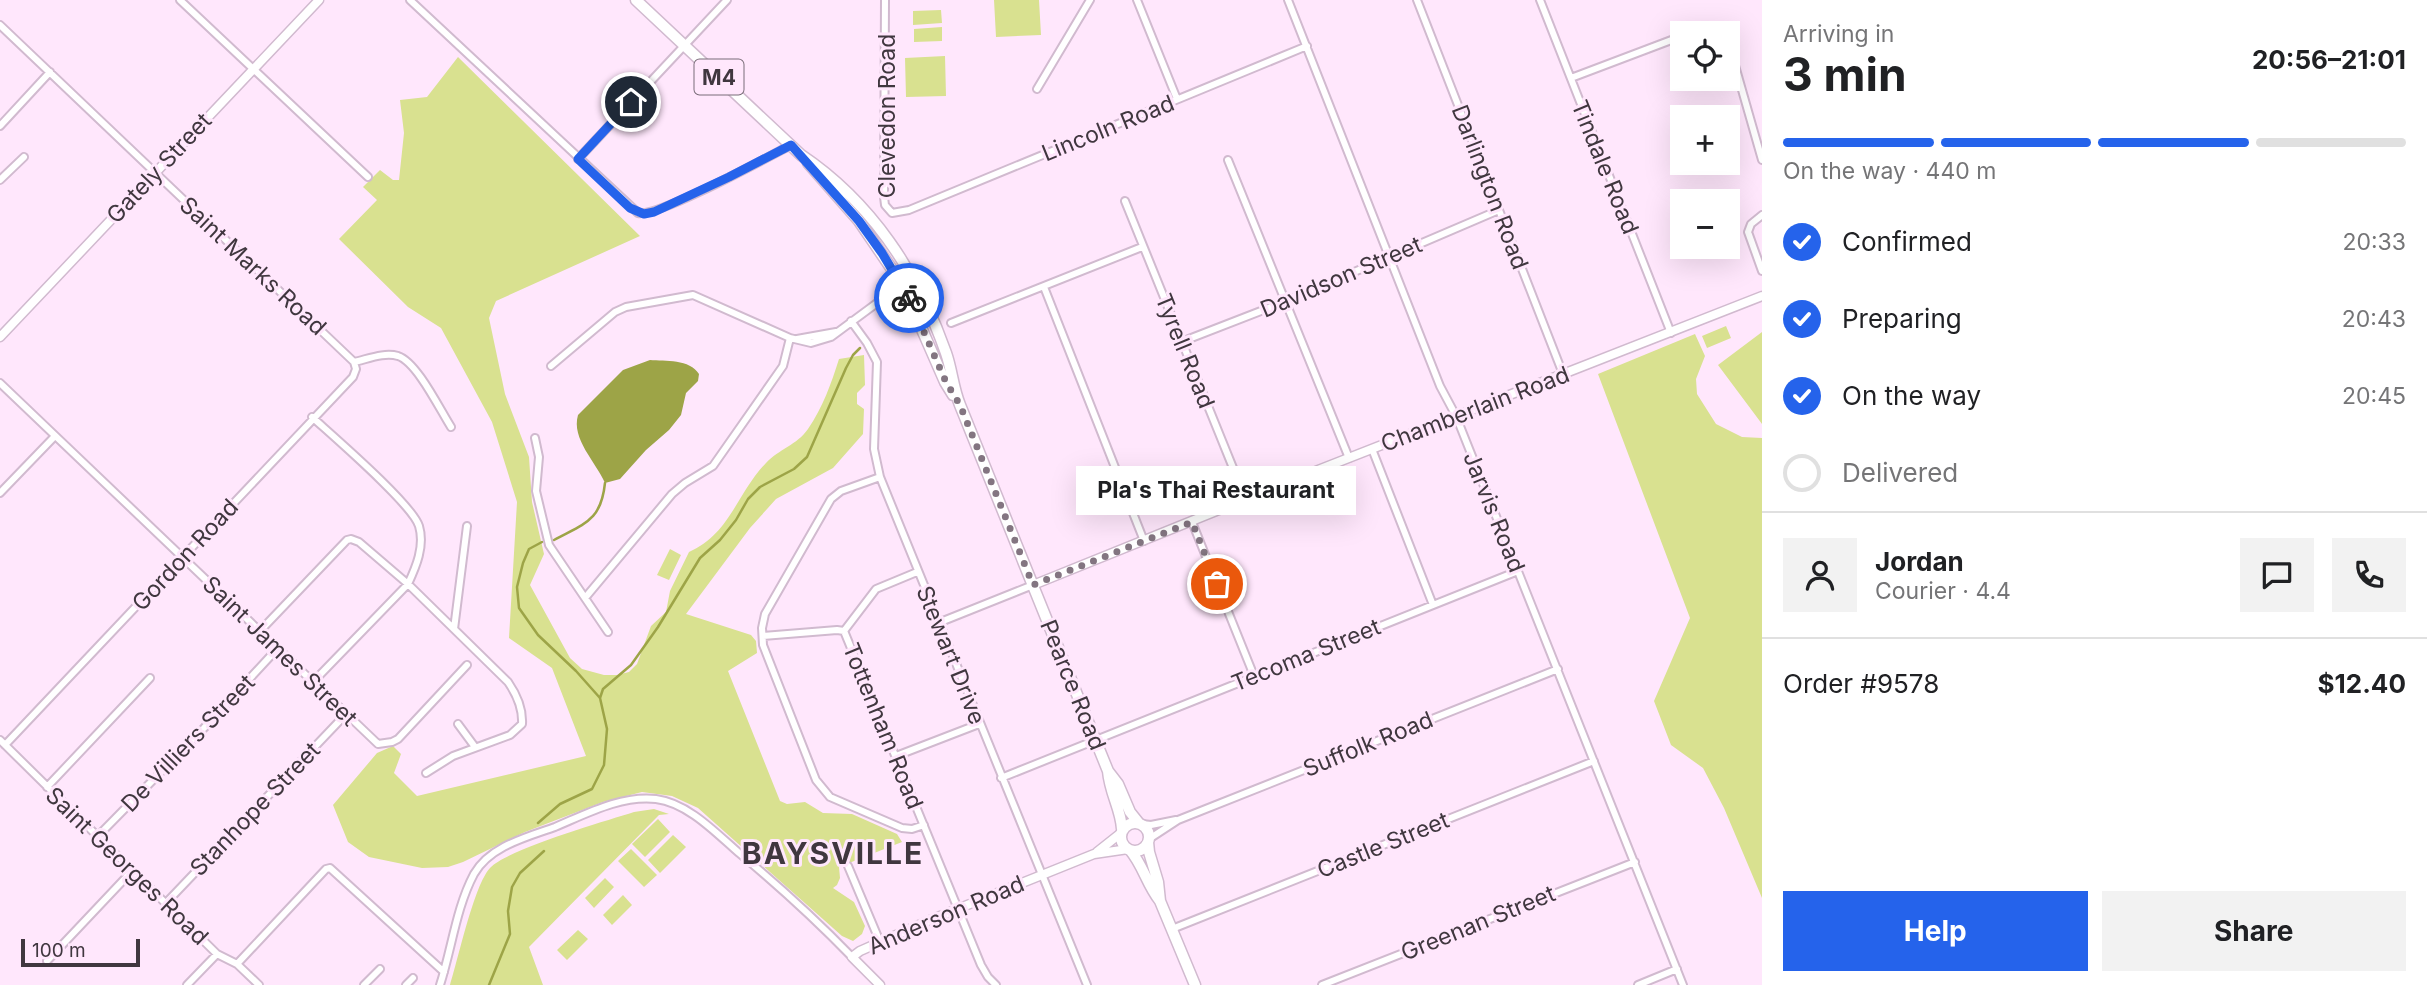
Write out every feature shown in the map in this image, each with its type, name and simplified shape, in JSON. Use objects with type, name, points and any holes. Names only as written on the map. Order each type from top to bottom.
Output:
[{"type":"main road","name":"M4","points":[[636,0],[801,155]]},
{"type":"main road","name":"Pearce Road","points":[[801,155],[829,173],[859,202],[892,244],[913,278],[946,353],[960,405],[1108,771],[1118,784],[1130,812],[1149,832],[1149,852],[1158,882],[1160,901]]},
{"type":"main road","name":"Pearce Road","points":[[801,155],[859,221],[882,253],[902,285],[946,382],[960,405]]},
{"type":"main road","name":"Pearce Road","points":[[1108,771],[1109,788],[1119,812],[1121,842],[1140,863],[1150,888],[1160,901],[1195,985]]},
{"type":"main road","points":[[1121,831],[1128,824],[1140,823]]},
{"type":"main road","points":[[1129,850],[1141,850],[1149,840]]},
{"type":"street","points":[[180,0],[368,177]]},
{"type":"street","name":"Gately Street","points":[[0,337],[319,0]]},
{"type":"street","points":[[410,0],[630,208],[644,214],[654,212],[729,177],[791,145]]},
{"type":"street","points":[[578,159],[727,0]]},
{"type":"street","name":"Clevedon Road","points":[[885,0],[884,197],[888,210],[892,213],[909,210]]},
{"type":"street","points":[[1037,89],[1090,0]]},
{"type":"street","points":[[1137,0],[1177,99]]},
{"type":"street","name":"Jarvis Road","points":[[1288,0],[1440,386],[1456,416],[1683,985]]},
{"type":"street","name":"Darlington Road","points":[[1417,0],[1563,374]]},
{"type":"street","name":"Tindale Road","points":[[1540,0],[1671,333]]},
{"type":"street","name":"Saint Marks Road","points":[[0,25],[354,362]]},
{"type":"street","points":[[1571,78],[1670,41]]},
{"type":"street","name":"Lincoln Road","points":[[909,210],[1307,46]]},
{"type":"street","points":[[0,126],[50,72]]},
{"type":"street","points":[[1740,83],[1762,160]]},
{"type":"street","points":[[0,180],[24,157]]},
{"type":"street","points":[[1228,160],[1349,458]]},
{"type":"street","name":"Tyrell Road","points":[[1125,201],[1246,500]]},
{"type":"street","name":"Davidson Street","points":[[1181,342],[1284,302],[1499,210]]},
{"type":"street","points":[[1762,215],[1751,224],[1748,232],[1762,271]]},
{"type":"street","points":[[951,323],[1143,247]]},
{"type":"street","points":[[551,366],[618,310],[689,295],[792,339],[807,343],[820,342],[831,337],[913,278]]},
{"type":"street","points":[[1044,287],[1144,541]]},
{"type":"street","name":"Chamberlain Road","points":[[1033,585],[1762,296]]},
{"type":"street","name":"Stewart Drive","points":[[851,321],[877,362],[874,449],[880,477],[1087,985]]},
{"type":"street","points":[[585,598],[672,494],[713,466],[783,366],[792,339]]},
{"type":"street","points":[[354,362],[390,355],[404,359],[415,370],[451,427]]},
{"type":"street","name":"Gordon Road","points":[[2,743],[184,558],[312,417],[353,377],[356,369],[354,362]]},
{"type":"street","name":"Saint James Street","points":[[0,383],[378,744],[392,742],[398,738],[467,665]]},
{"type":"street","points":[[312,417],[401,501],[418,523],[421,544],[416,568],[408,584],[313,682]]},
{"type":"street","points":[[0,492],[55,436]]},
{"type":"street","points":[[536,438],[539,457],[536,491],[550,545],[608,632]]},
{"type":"street","points":[[1371,449],[1433,605]]},
{"type":"street","points":[[880,477],[841,491],[831,499],[765,614],[763,636],[767,658],[816,780],[825,794],[902,828],[912,829],[924,825]]},
{"type":"street","points":[[1192,522],[1254,676]]},
{"type":"street","points":[[454,629],[467,526]]},
{"type":"street","points":[[260,631],[347,540],[359,542],[408,584],[508,682],[515,691],[522,715],[522,724],[510,735],[440,762],[426,773]]},
{"type":"street","name":"Tecoma Street","points":[[1001,778],[1518,571]]},
{"type":"street","name":"Tottenham Road","points":[[917,572],[876,589],[844,631],[984,972],[996,985]]},
{"type":"street","points":[[938,623],[1033,585]]},
{"type":"street","points":[[763,636],[837,629],[844,631]]},
{"type":"street","name":"De Villiers Street","points":[[97,837],[277,649]]},
{"type":"street","name":"Suffolk Road","points":[[1140,823],[1155,825],[1178,820],[1558,668]]},
{"type":"street","points":[[47,787],[150,678]]},
{"type":"street","name":"Stanhope Street","points":[[165,904],[346,715]]},
{"type":"street","points":[[458,724],[475,747]]},
{"type":"street","points":[[896,756],[979,724]]},
{"type":"street","name":"Saint Georges Road","points":[[2,743],[217,954],[237,964],[259,985]]},
{"type":"street","name":"Castle Street","points":[[1172,929],[1594,761]]},
{"type":"street","points":[[440,985],[463,900],[482,863],[505,847],[531,836],[612,805],[641,799],[669,802],[705,824],[817,921],[880,985]]},
{"type":"street","name":"Suffolk Road","points":[[1149,840],[1178,820]]},
{"type":"street","points":[[1094,854],[1121,831]]},
{"type":"street","points":[[1094,854],[1129,850]]},
{"type":"street","name":"Anderson Road","points":[[852,957],[880,942],[1094,854]]},
{"type":"street","name":"Greenan Street","points":[[1322,985],[1635,862]]},
{"type":"street","points":[[848,866],[880,942]]},
{"type":"street","points":[[237,964],[326,869],[334,870],[444,972]]},
{"type":"street","points":[[47,961],[132,871]]},
{"type":"street","points":[[187,985],[217,954]]},
{"type":"street","points":[[364,985],[380,969]]},
{"type":"street","points":[[1638,985],[1677,970]]},
{"type":"street","points":[[406,985],[413,978]]},
{"type":"shaded area","points":[[994,0],[1039,0],[1041,35],[996,37]]},
{"type":"shaded area","points":[[941,10],[942,23],[913,25],[913,11]]},
{"type":"shaded area","points":[[942,27],[942,41],[914,42],[914,29]]},
{"type":"shaded area","points":[[945,56],[946,96],[906,97],[905,58]]},
{"type":"shaded area","points":[[458,57],[640,236],[496,301],[489,318],[505,394],[529,457],[532,502],[544,554],[530,585],[570,658],[582,669],[604,675],[617,675],[629,672],[637,664],[651,626],[666,612],[670,591],[689,552],[703,544],[724,524],[766,463],[799,439],[808,429],[826,395],[839,359],[864,355],[865,385],[857,393],[857,404],[864,409],[863,434],[833,468],[776,499],[750,528],[686,614],[751,635],[756,641],[757,653],[728,671],[780,801],[787,804],[805,802],[823,813],[852,814],[897,834],[902,842],[839,867],[840,878],[833,888],[854,902],[865,926],[862,934],[853,941],[842,936],[698,808],[672,796],[642,792],[603,802],[525,832],[448,867],[422,868],[369,857],[348,842],[333,805],[377,753],[393,746],[401,754],[394,773],[417,796],[586,756],[552,668],[509,638],[517,502],[492,422],[441,328],[408,307],[339,239],[377,200],[363,187],[380,170],[393,180],[399,180],[404,133],[400,100],[427,97]]},
{"type":"shaded area","points":[[1726,326],[1731,338],[1707,348],[1702,336]]},
{"type":"shaded area","points":[[1762,332],[1762,424],[1718,365]]},
{"type":"shaded area","points":[[1695,334],[1705,356],[1696,379],[1697,394],[1716,424],[1742,437],[1762,438],[1762,898],[1724,808],[1703,768],[1671,745],[1654,701],[1690,618],[1598,374]]},
{"type":"shaded area","points":[[650,360],[690,366],[699,374],[698,381],[686,393],[681,415],[669,430],[646,450],[620,479],[605,483],[581,442],[578,415],[623,370]]},
{"type":"shaded area","points":[[670,549],[681,555],[669,580],[657,575]]},
{"type":"shaded area","points":[[654,809],[669,814],[659,815],[529,947],[543,985],[450,985],[472,906],[490,868],[517,852],[558,836],[634,812]]},
{"type":"shaded area","points":[[658,819],[670,832],[645,857],[632,844]]},
{"type":"shaded area","points":[[673,835],[686,847],[660,873],[648,860]]},
{"type":"shaded area","points":[[631,849],[657,875],[644,887],[618,861]]},
{"type":"shaded area","points":[[605,878],[614,887],[594,908],[585,898]]},
{"type":"shaded area","points":[[623,895],[632,905],[612,925],[603,915]]},
{"type":"shaded area","points":[[578,930],[588,939],[567,960],[557,950]]},
{"type":"waterway","points":[[600,698],[603,689],[631,665],[700,558],[720,540],[748,499],[760,487],[794,469],[807,457],[846,368],[860,348]]},
{"type":"waterway","points":[[554,540],[590,519],[600,506],[605,483]]},
{"type":"waterway","points":[[538,823],[560,804],[592,789],[604,765],[607,729],[600,698],[538,635],[519,608],[517,587],[523,563],[529,549],[542,542]]},
{"type":"waterway","points":[[489,985],[510,934],[508,911],[512,887],[520,873],[544,851]]},
{"type":"way so far","points":[[909,298],[946,382],[960,405],[1033,585],[1192,522],[1217,584]]},
{"type":"place","name":"Pla's Thai Restaurant","points":[[1217,584]]},
{"type":"district","name":"BAYSVILLE","points":[[833,853]]},
{"type":"route","points":[[631,102],[578,159],[630,208],[644,214],[654,212],[791,145],[859,221],[909,298]]}]
